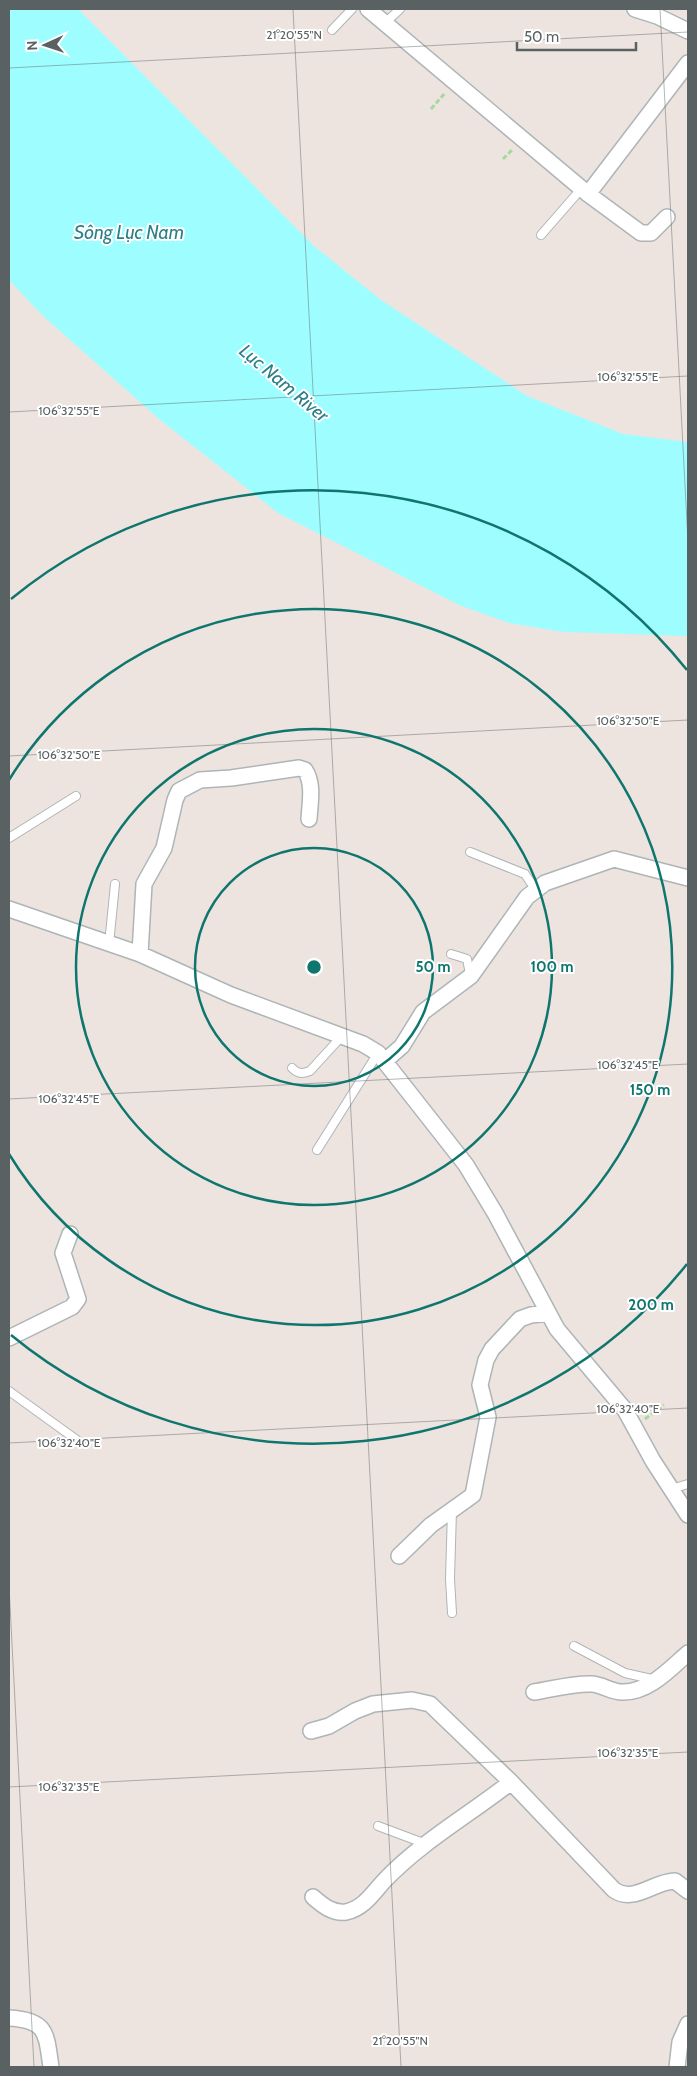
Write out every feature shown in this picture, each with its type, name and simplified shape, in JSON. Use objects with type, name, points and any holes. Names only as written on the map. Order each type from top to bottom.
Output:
[{"type":"street","points":[[368,9],[585,191],[645,235],[651,233],[666,218]]},
{"type":"street","points":[[636,9],[657,16],[688,31]]},
{"type":"street","points":[[585,191],[688,63]]},
{"type":"street","points":[[140,954],[144,884],[164,848],[175,800],[179,792],[185,787],[200,780],[231,778],[299,768],[305,770],[309,776],[311,788],[309,819]]},
{"type":"street","points":[[381,1057],[402,1046],[423,1012],[471,976],[510,919],[535,889],[545,882],[614,859],[688,878]]},
{"type":"street","points":[[9,909],[140,954],[231,995],[362,1044],[381,1057],[461,1158],[480,1186],[548,1313],[572,1348],[619,1402],[688,1515]]},
{"type":"street","points":[[9,1338],[72,1307],[78,1299],[63,1253],[70,1234]]},
{"type":"street","points":[[399,1556],[431,1525],[473,1495],[488,1417],[480,1385],[482,1372],[489,1354],[502,1337],[520,1319],[548,1313]]},
{"type":"street","points":[[534,1692],[591,1684],[602,1685],[621,1692],[637,1690],[656,1680],[688,1653]]},
{"type":"street","points":[[311,1731],[329,1726],[355,1711],[373,1704],[412,1700],[430,1704],[511,1782],[619,1894],[633,1895],[670,1881],[675,1881],[688,1891]]},
{"type":"street","points":[[313,1896],[323,1906],[333,1910],[344,1912],[354,1909],[372,1897],[401,1863],[479,1808],[511,1782]]},
{"type":"street","points":[[9,2018],[17,2018],[40,2026],[45,2033],[51,2067]]},
{"type":"street","points":[[677,2067],[680,2042],[688,2024]]},
{"type":"lane","points":[[332,30],[352,9]]},
{"type":"lane","points":[[385,23],[400,9]]},
{"type":"lane","points":[[541,235],[585,191]]},
{"type":"lane","points":[[9,838],[76,796]]},
{"type":"lane","points":[[470,852],[525,874],[535,889]]},
{"type":"lane","points":[[109,944],[115,884]]},
{"type":"lane","points":[[451,954],[467,959],[471,976]]},
{"type":"lane","points":[[292,1068],[298,1073],[303,1074],[310,1071],[342,1036]]},
{"type":"lane","points":[[317,1150],[381,1057]]},
{"type":"lane","points":[[9,1391],[81,1443]]},
{"type":"lane","points":[[671,1489],[688,1484]]},
{"type":"lane","points":[[452,1510],[450,1579],[452,1613]]},
{"type":"lane","points":[[574,1646],[625,1673],[656,1680]]},
{"type":"lane","points":[[378,1826],[426,1844]]},
{"type":"path","points":[[431,110],[455,82]]},
{"type":"path","points":[[634,1426],[664,1405]]},
{"type":"water","name":"Sông Lục Nam","points":[[9,9],[78,9],[314,246],[381,300],[527,396],[623,434],[688,442],[688,636],[563,632],[509,623],[459,605],[278,513],[159,419],[42,315],[9,280]]},
{"type":"water label","name":"Lục Nam River","points":[[284,383]]}]
